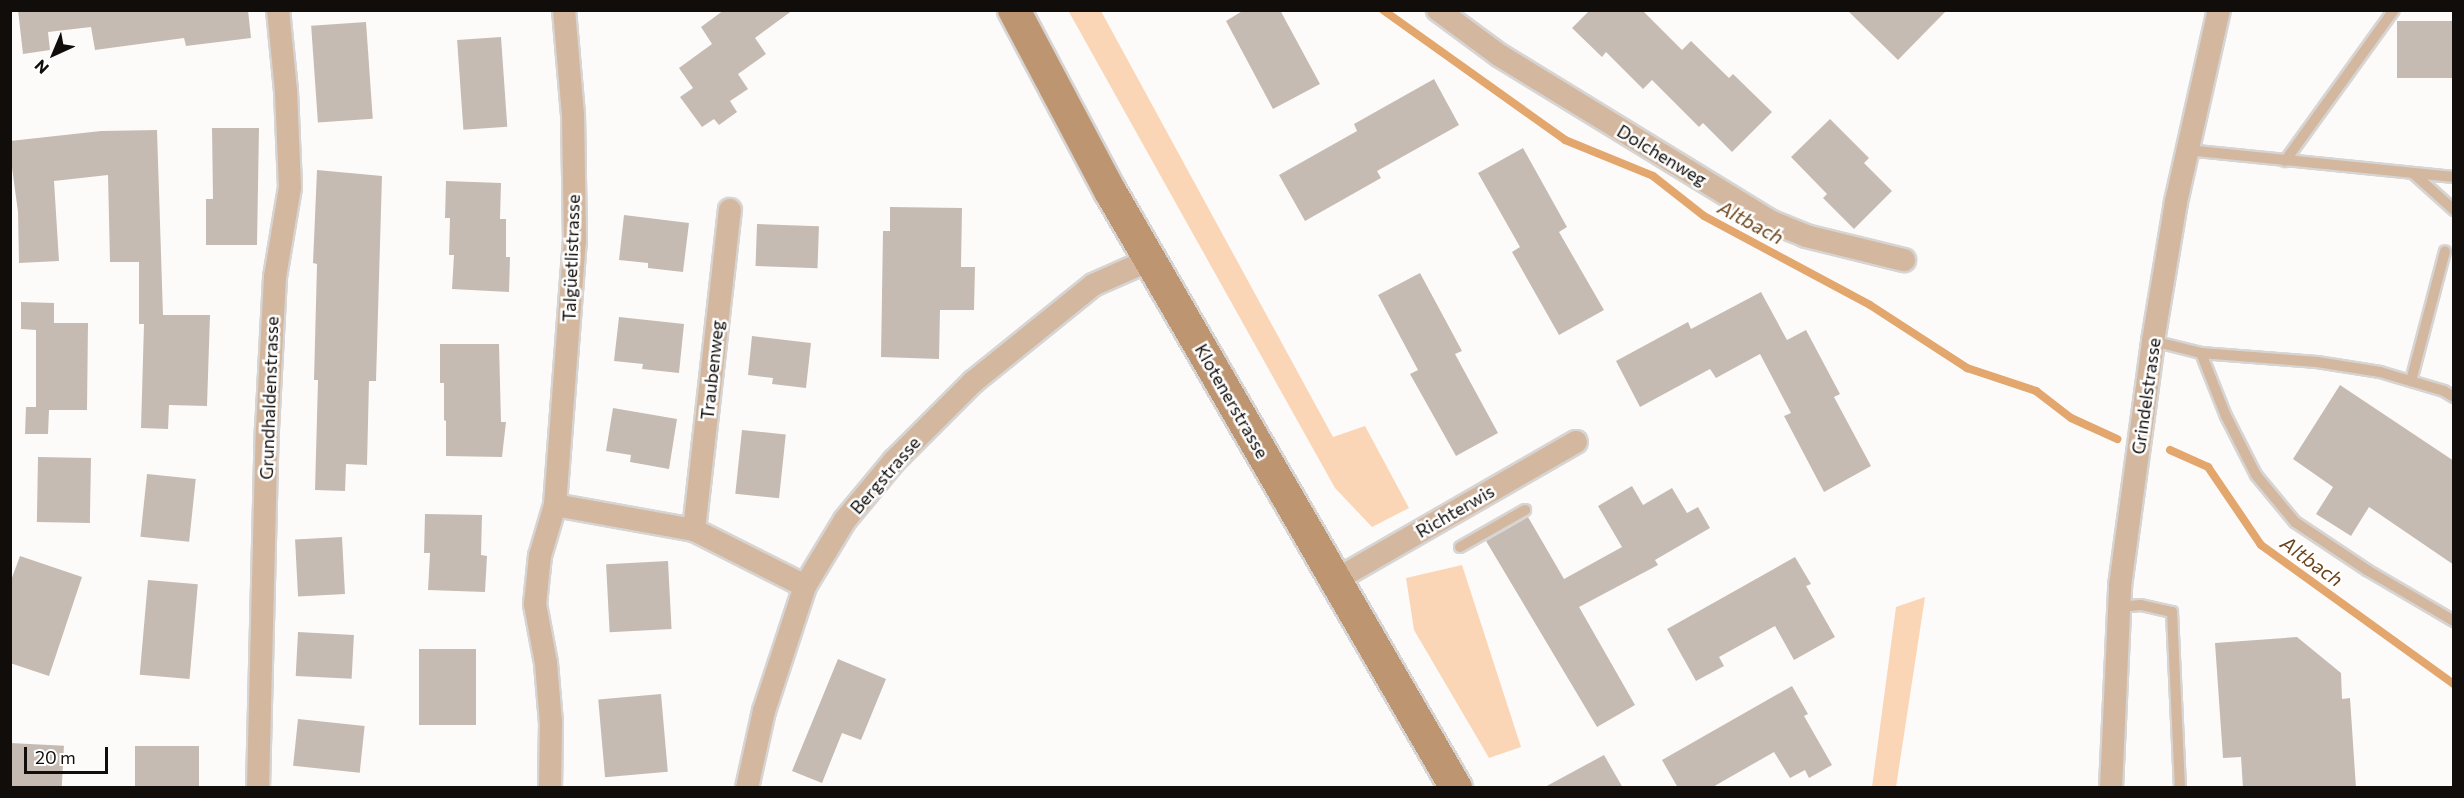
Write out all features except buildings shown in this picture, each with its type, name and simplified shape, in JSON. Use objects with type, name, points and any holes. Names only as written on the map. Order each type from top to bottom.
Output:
[{"type":"main road","name":"Klotenerstrasse","points":[[1014,10],[1110,191],[1152,259],[1334,581],[1456,788]]},
{"type":"street","name":"Grundhaldenstrasse","points":[[258,788],[267,430],[275,277],[290,187],[286,91],[278,10]]},
{"type":"street","name":"Talgüetlistrasse","points":[[550,788],[550,713],[546,663],[536,604],[540,556],[555,505],[574,241],[573,115],[564,10]]},
{"type":"street","name":"Dolchenweg","points":[[1438,10],[1499,55],[1772,222],[1806,236],[1904,260]]},
{"type":"street","name":"Grindelstrasse","points":[[2111,788],[2119,607],[2153,341],[2187,150],[2219,10]]},
{"type":"street","name":"Traubenweg","points":[[694,530],[730,210]]},
{"type":"street","name":"Bergstrasse","points":[[747,788],[764,711],[805,586],[845,520],[886,470],[973,382],[1093,285],[1152,259]]},
{"type":"street","name":"Richterwis","points":[[1334,581],[1576,442]]},
{"type":"street","points":[[555,505],[694,530],[805,586]]},
{"type":"lane","points":[[2285,161],[2394,10]]},
{"type":"lane","points":[[2187,150],[2454,177]]},
{"type":"lane","points":[[2414,173],[2454,210]]},
{"type":"lane","points":[[2411,381],[2445,251]]},
{"type":"lane","points":[[2153,341],[2201,353],[2317,362],[2380,372],[2444,391],[2454,397]]},
{"type":"lane","points":[[2201,353],[2226,416],[2256,476],[2295,522],[2367,570],[2454,621]]},
{"type":"lane","points":[[1460,547],[1525,510]]},
{"type":"lane","points":[[2119,607],[2141,605],[2172,612],[2180,788]]},
{"type":"shaded area","points":[[1101,11],[1333,437],[1365,426],[1409,508],[1372,527],[1335,488],[1069,12]]},
{"type":"shaded area","points":[[1462,565],[1521,747],[1489,758],[1414,630],[1406,578]]},
{"type":"shaded area","points":[[1925,597],[1896,787],[1872,787],[1896,607]]},
{"type":"waterway","name":"Altbach","points":[[1383,10],[1565,140],[1653,176],[1704,216],[1870,305],[1967,368],[2036,391],[2071,418],[2117,439]]},
{"type":"waterway","name":"Altbach","points":[[2170,450],[2208,467],[2261,545],[2454,684]]}]
